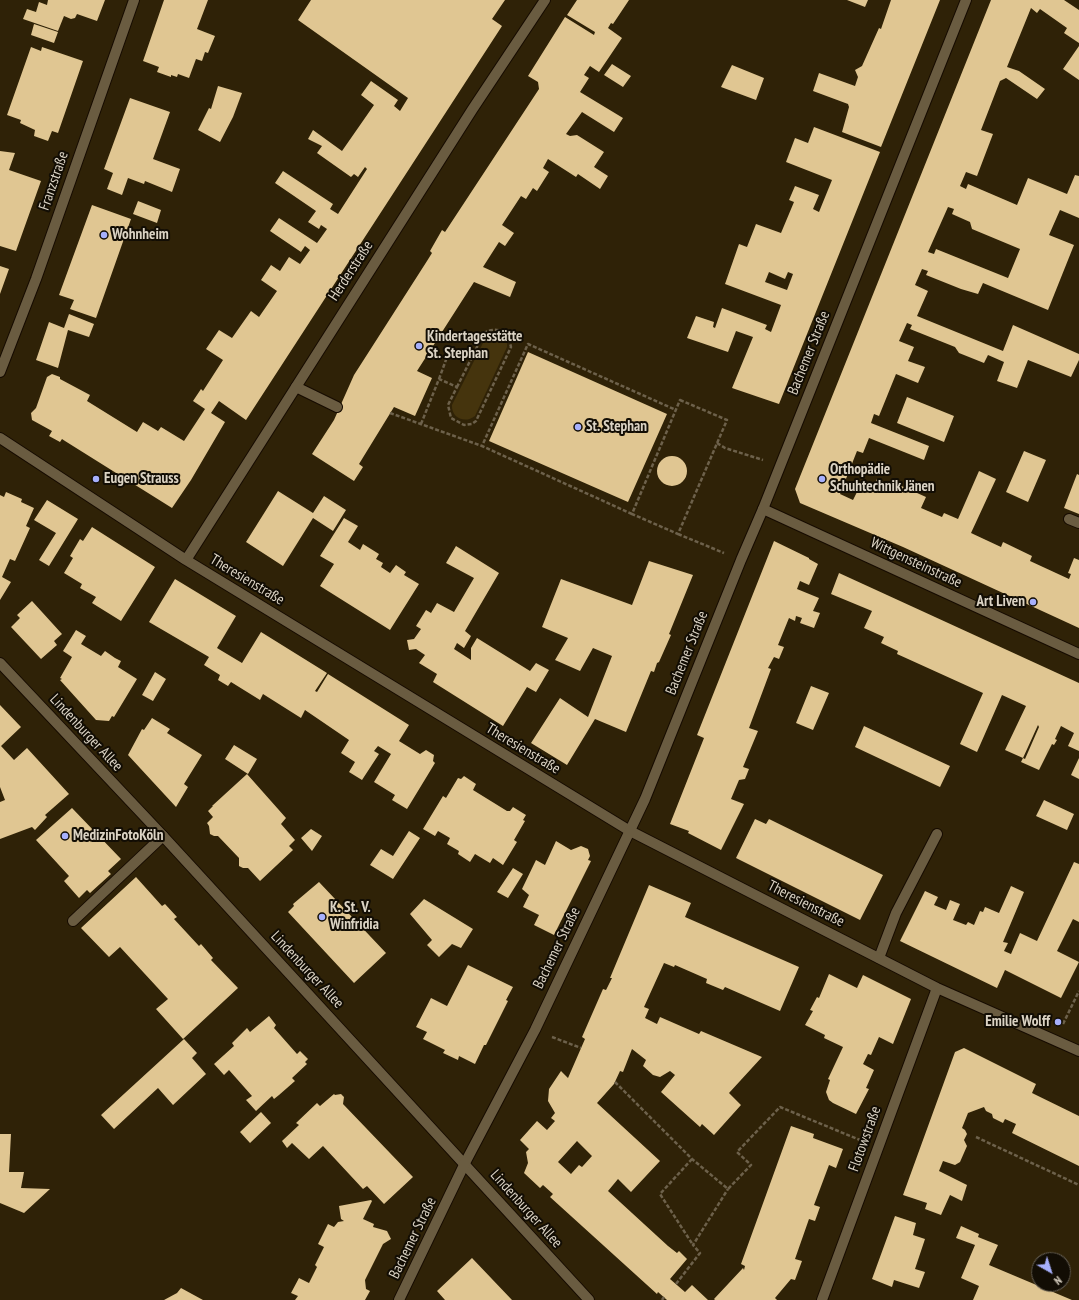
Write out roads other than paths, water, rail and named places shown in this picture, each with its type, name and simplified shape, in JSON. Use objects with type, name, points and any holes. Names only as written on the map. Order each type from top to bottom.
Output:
[{"type":"street","name":"Franzstraße","points":[[0,372],[36,279],[134,0]]},
{"type":"street","name":"Herderstraße","points":[[186,560],[468,117],[545,0]]},
{"type":"street","name":"Bachemer Straße","points":[[399,1300],[465,1163],[535,1030],[645,799],[763,509],[966,0]]},
{"type":"street","points":[[296,387],[337,407]]},
{"type":"street","name":"Theresienstraße","points":[[0,438],[186,560],[630,831],[937,988],[1079,1051]]},
{"type":"street","name":"Wittgensteinstraße","points":[[763,509],[1079,654]]},
{"type":"street","name":"Lindenburger Allee","points":[[0,663],[163,836],[465,1163],[589,1300]]},
{"type":"street","points":[[878,958],[896,912],[937,834]]},
{"type":"street","points":[[73,921],[163,836]]},
{"type":"street","name":"Flotowstraße","points":[[822,1300],[877,1147],[937,988]]},
{"type":"place","name":"Wohnheim","points":[[104,235]]},
{"type":"place","name":"Kindertagesstätte St. Stephan","points":[[419,346]]},
{"type":"place","name":"St. Stephan","points":[[578,427]]},
{"type":"place","name":"Eugen Strauss","points":[[96,479]]},
{"type":"place","name":"Orthopädie Schuhtechnik Jänen","points":[[822,479]]},
{"type":"place","name":"Art Liven","points":[[1033,602]]},
{"type":"place","name":"MedizinFotoKöln","points":[[65,836]]},
{"type":"place","name":"K. St. V. Winfridia","points":[[322,917]]},
{"type":"place","name":"Emilie Wolff","points":[[1058,1022]]}]
